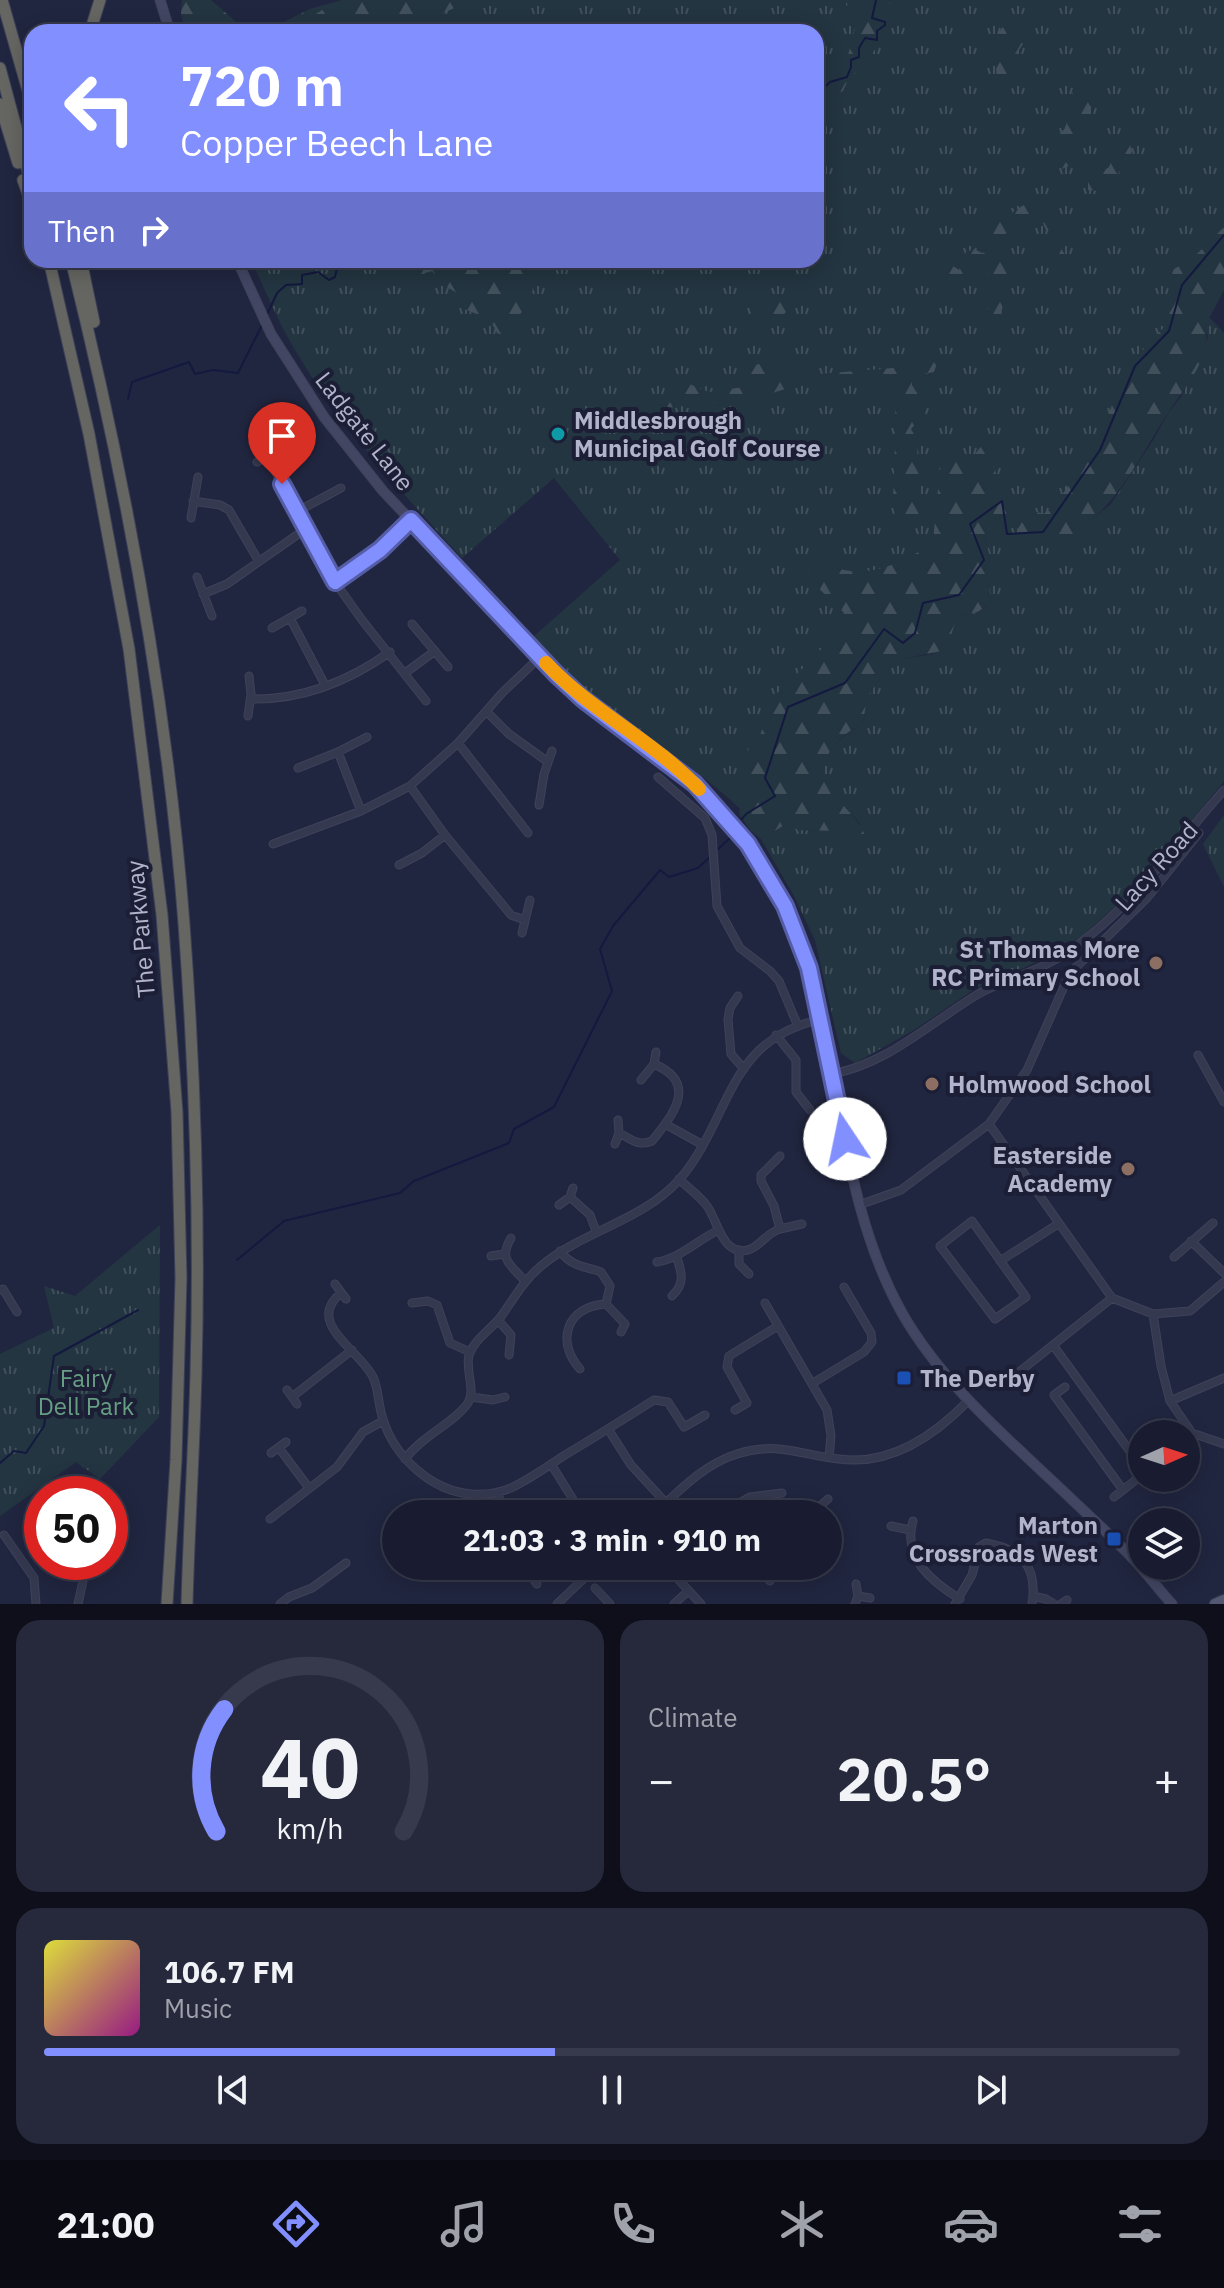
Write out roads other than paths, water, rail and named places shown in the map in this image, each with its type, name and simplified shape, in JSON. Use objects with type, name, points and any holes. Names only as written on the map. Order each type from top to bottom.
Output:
[{"type":"highway","points":[[2,0],[24,77]]},
{"type":"highway","points":[[92,24],[100,0]]},
{"type":"highway","points":[[0,68],[24,157]]},
{"type":"highway","points":[[0,104],[24,180]]},
{"type":"highway","name":"The Parkway","points":[[51,268],[89,434],[129,649],[162,915],[177,1112],[181,1278],[176,1460],[167,1604]]},
{"type":"highway","name":"The Parkway","points":[[73,268],[127,518],[149,644],[172,807],[184,923],[194,1106],[197,1279],[187,1604]]},
{"type":"highway","points":[[83,268],[98,339],[100,386]]},
{"type":"main road","points":[[162,1],[168,24]]},
{"type":"main road","name":"Ladgate Lane","points":[[241,268],[271,334],[324,417],[368,473],[583,699],[695,784],[748,844],[785,906],[809,968],[859,1205],[878,1263],[901,1311],[925,1349],[968,1401],[1114,1539],[1172,1604]]},
{"type":"main road","points":[[1215,1604],[1224,1600]]},
{"type":"street","points":[[257,462],[280,449]]},
{"type":"street","points":[[267,456],[335,582],[426,701]]},
{"type":"street","points":[[191,518],[198,477]]},
{"type":"street","points":[[298,511],[341,488]]},
{"type":"street","points":[[193,501],[220,505],[229,510],[258,560]]},
{"type":"street","points":[[335,582],[380,550],[411,520]]},
{"type":"street","points":[[203,594],[227,584],[307,528]]},
{"type":"street","points":[[197,577],[212,616]]},
{"type":"street","points":[[272,628],[302,611]]},
{"type":"street","points":[[290,618],[325,685]]},
{"type":"street","points":[[412,624],[448,667]]},
{"type":"street","points":[[405,673],[435,651]]},
{"type":"street","points":[[251,699],[297,696],[353,675],[390,652]]},
{"type":"street","points":[[273,844],[361,811],[410,786],[458,743],[540,657]]},
{"type":"street","points":[[248,716],[251,699],[249,676]]},
{"type":"street","points":[[486,711],[509,734],[548,762]]},
{"type":"street","points":[[298,768],[367,737]]},
{"type":"street","points":[[458,743],[528,833]]},
{"type":"street","points":[[539,805],[552,751]]},
{"type":"street","points":[[338,752],[361,811]]},
{"type":"street","points":[[658,777],[705,818],[712,835],[717,906],[740,948],[779,981],[797,1024]]},
{"type":"street","points":[[410,786],[445,835],[511,915],[525,920]]},
{"type":"street","name":"Lacy Road","points":[[832,1074],[862,1067],[892,1051],[976,995],[1058,958],[1092,933],[1130,898],[1224,790]]},
{"type":"street","points":[[859,1205],[901,1190],[989,1124],[1027,1070],[1070,973],[1147,898],[1199,833]]},
{"type":"street","points":[[399,865],[422,853],[445,835]]},
{"type":"street","points":[[522,933],[530,900]]},
{"type":"street","points":[[738,996],[730,1008],[728,1019],[731,1054],[744,1069]]},
{"type":"street","points":[[721,1004],[730,1008]]},
{"type":"street","points":[[405,1459],[422,1440],[461,1411],[471,1397],[468,1371],[470,1352],[498,1320],[525,1281],[560,1251],[634,1215],[655,1201],[679,1179],[703,1145],[728,1091],[744,1069],[776,1035],[797,1024],[822,1019]]},
{"type":"street","points":[[776,1035],[796,1060],[796,1092],[810,1110]]},
{"type":"street","points":[[641,1080],[654,1064],[656,1052]]},
{"type":"street","points":[[1198,1055],[1224,1102]]},
{"type":"street","points":[[619,1133],[641,1144],[652,1141],[677,1108],[679,1088],[670,1074],[654,1064]]},
{"type":"street","points":[[615,1144],[619,1133],[618,1120]]},
{"type":"street","points":[[665,1124],[703,1145]]},
{"type":"street","points":[[989,1124],[1112,1298],[1153,1314],[1190,1311],[1224,1282]]},
{"type":"street","points":[[780,1156],[764,1170],[761,1181],[774,1206],[780,1229]]},
{"type":"street","points":[[679,1179],[706,1205],[729,1245],[739,1250],[755,1246],[765,1236],[780,1229],[802,1224]]},
{"type":"street","points":[[559,1205],[571,1193],[590,1215],[596,1231]]},
{"type":"street","points":[[972,1221],[1000,1261],[1026,1297],[995,1319],[940,1246],[972,1221]]},
{"type":"street","points":[[1174,1257],[1213,1223]]},
{"type":"street","points":[[1000,1261],[1058,1224]]},
{"type":"street","points":[[657,1262],[677,1258],[704,1237],[719,1230]]},
{"type":"street","points":[[504,1254],[511,1238]]},
{"type":"street","points":[[1191,1241],[1224,1273]]},
{"type":"street","points":[[739,1250],[739,1264],[749,1274]]},
{"type":"street","points":[[560,1251],[568,1262],[606,1276],[610,1286],[606,1304],[623,1328],[636,1323]]},
{"type":"street","points":[[504,1254],[525,1281]]},
{"type":"street","points":[[491,1256],[504,1254]]},
{"type":"street","points":[[672,1296],[682,1282],[677,1258]]},
{"type":"street","points":[[335,1284],[344,1296],[331,1307],[330,1321],[335,1334],[372,1375],[390,1437],[405,1459],[448,1490],[469,1494],[498,1492],[513,1487],[659,1399],[668,1402],[690,1437]]},
{"type":"street","points":[[813,1383],[864,1352],[872,1342],[871,1333],[844,1287]]},
{"type":"street","points":[[0,1290],[3,1289],[17,1312]]},
{"type":"street","points":[[433,1301],[437,1293]]},
{"type":"street","points":[[1004,1384],[1112,1298]]},
{"type":"street","points":[[433,1301],[440,1310],[450,1343],[470,1352]]},
{"type":"street","points":[[412,1303],[433,1301]]},
{"type":"street","points":[[765,1303],[827,1410],[830,1423],[829,1457]]},
{"type":"street","points":[[580,1369],[566,1348],[570,1324],[591,1305],[606,1304]]},
{"type":"street","points":[[1153,1314],[1170,1401],[1183,1420]]},
{"type":"street","points":[[498,1320],[516,1345],[509,1355]]},
{"type":"street","points":[[752,1412],[727,1367],[727,1360],[733,1353],[778,1326]]},
{"type":"street","points":[[1053,1345],[1128,1449]]},
{"type":"street","points":[[292,1397],[352,1350]]},
{"type":"street","points":[[562,1364],[571,1359]]},
{"type":"street","points":[[1170,1401],[1224,1378]]},
{"type":"street","points":[[1065,1387],[1054,1395],[1123,1490]]},
{"type":"street","points":[[471,1397],[493,1400],[505,1397]]},
{"type":"street","points":[[670,1500],[708,1467],[737,1454],[787,1449],[841,1460],[868,1459],[902,1450],[952,1418],[968,1401]]},
{"type":"street","points":[[735,1410],[747,1403]]},
{"type":"street","points":[[684,1427],[705,1415]]},
{"type":"street","points":[[432,1418],[439,1427]]},
{"type":"street","points":[[270,1519],[337,1467],[363,1432],[383,1421]]},
{"type":"street","points":[[608,1429],[631,1465],[663,1500]]},
{"type":"street","points":[[1200,1436],[1224,1444]]},
{"type":"street","points":[[279,1448],[309,1488]]},
{"type":"street","points":[[551,1464],[573,1500]]},
{"type":"street","points":[[767,1483],[768,1493]]},
{"type":"street","points":[[1114,1497],[1128,1486]]},
{"type":"street","points":[[498,1492],[500,1500]]},
{"type":"street","points":[[744,1500],[768,1493],[782,1493]]},
{"type":"street","points":[[274,1502],[281,1510]]},
{"type":"street","points":[[913,1521],[910,1530],[914,1552],[923,1572],[958,1602],[972,1575],[979,1547],[986,1543],[1021,1556],[1030,1571],[1032,1600],[1046,1599],[1054,1604]]},
{"type":"street","points":[[891,1526],[910,1530]]},
{"type":"street","points":[[4,1535],[34,1578],[36,1604]]},
{"type":"street","points":[[280,1604],[312,1588],[346,1563]]},
{"type":"street","points":[[78,1604],[83,1580]]},
{"type":"street","points":[[534,1580],[537,1584]]},
{"type":"street","points":[[557,1604],[582,1580]]},
{"type":"street","points":[[678,1580],[701,1604]]},
{"type":"street","points":[[856,1584],[856,1600],[870,1598]]},
{"type":"street","points":[[595,1588],[604,1602]]},
{"type":"street","points":[[674,1604],[688,1591]]},
{"type":"waterway","points":[[824,88],[830,82],[847,77],[851,60],[859,57],[859,48],[865,38],[877,40],[877,31],[885,22],[872,18],[876,0]]},
{"type":"waterway","points":[[742,819],[775,796],[765,778],[788,707],[845,683],[884,629],[903,643],[915,633],[923,603],[959,595],[984,560],[970,524],[1002,501],[1007,534],[1043,532],[1100,450],[1135,366],[1169,331],[1182,285],[1224,235]]},
{"type":"waterway","points":[[266,317],[277,293],[286,285],[302,284],[302,275],[318,272],[329,280],[335,277],[337,268]]},
{"type":"waterway","points":[[128,399],[132,382],[189,362],[195,374],[213,370],[238,373],[263,323]]},
{"type":"waterway","points":[[717,850],[729,839]]},
{"type":"waterway","points":[[237,1260],[284,1221],[400,1193],[414,1181],[509,1143],[514,1129],[554,1107],[612,991],[600,949],[613,926],[660,870],[669,877],[698,868],[712,855]]},
{"type":"waterway","points":[[0,1463],[14,1451],[26,1453],[44,1426],[54,1356],[138,1310]]},
{"type":"place","name":"Middlesbrough Municipal Golf Course","points":[[558,434]]},
{"type":"place","name":"St Thomas More RC Primary School","points":[[1156,963]]},
{"type":"place","name":"Holmwood School","points":[[932,1084]]},
{"type":"place","name":"Easterside Academy","points":[[1128,1169]]},
{"type":"place","name":"The Derby","points":[[904,1378]]},
{"type":"place","name":"Marton Crossroads West","points":[[1114,1539]]},
{"type":"park label","name":"Fairy Dell Park","points":[[86,1392]]}]
